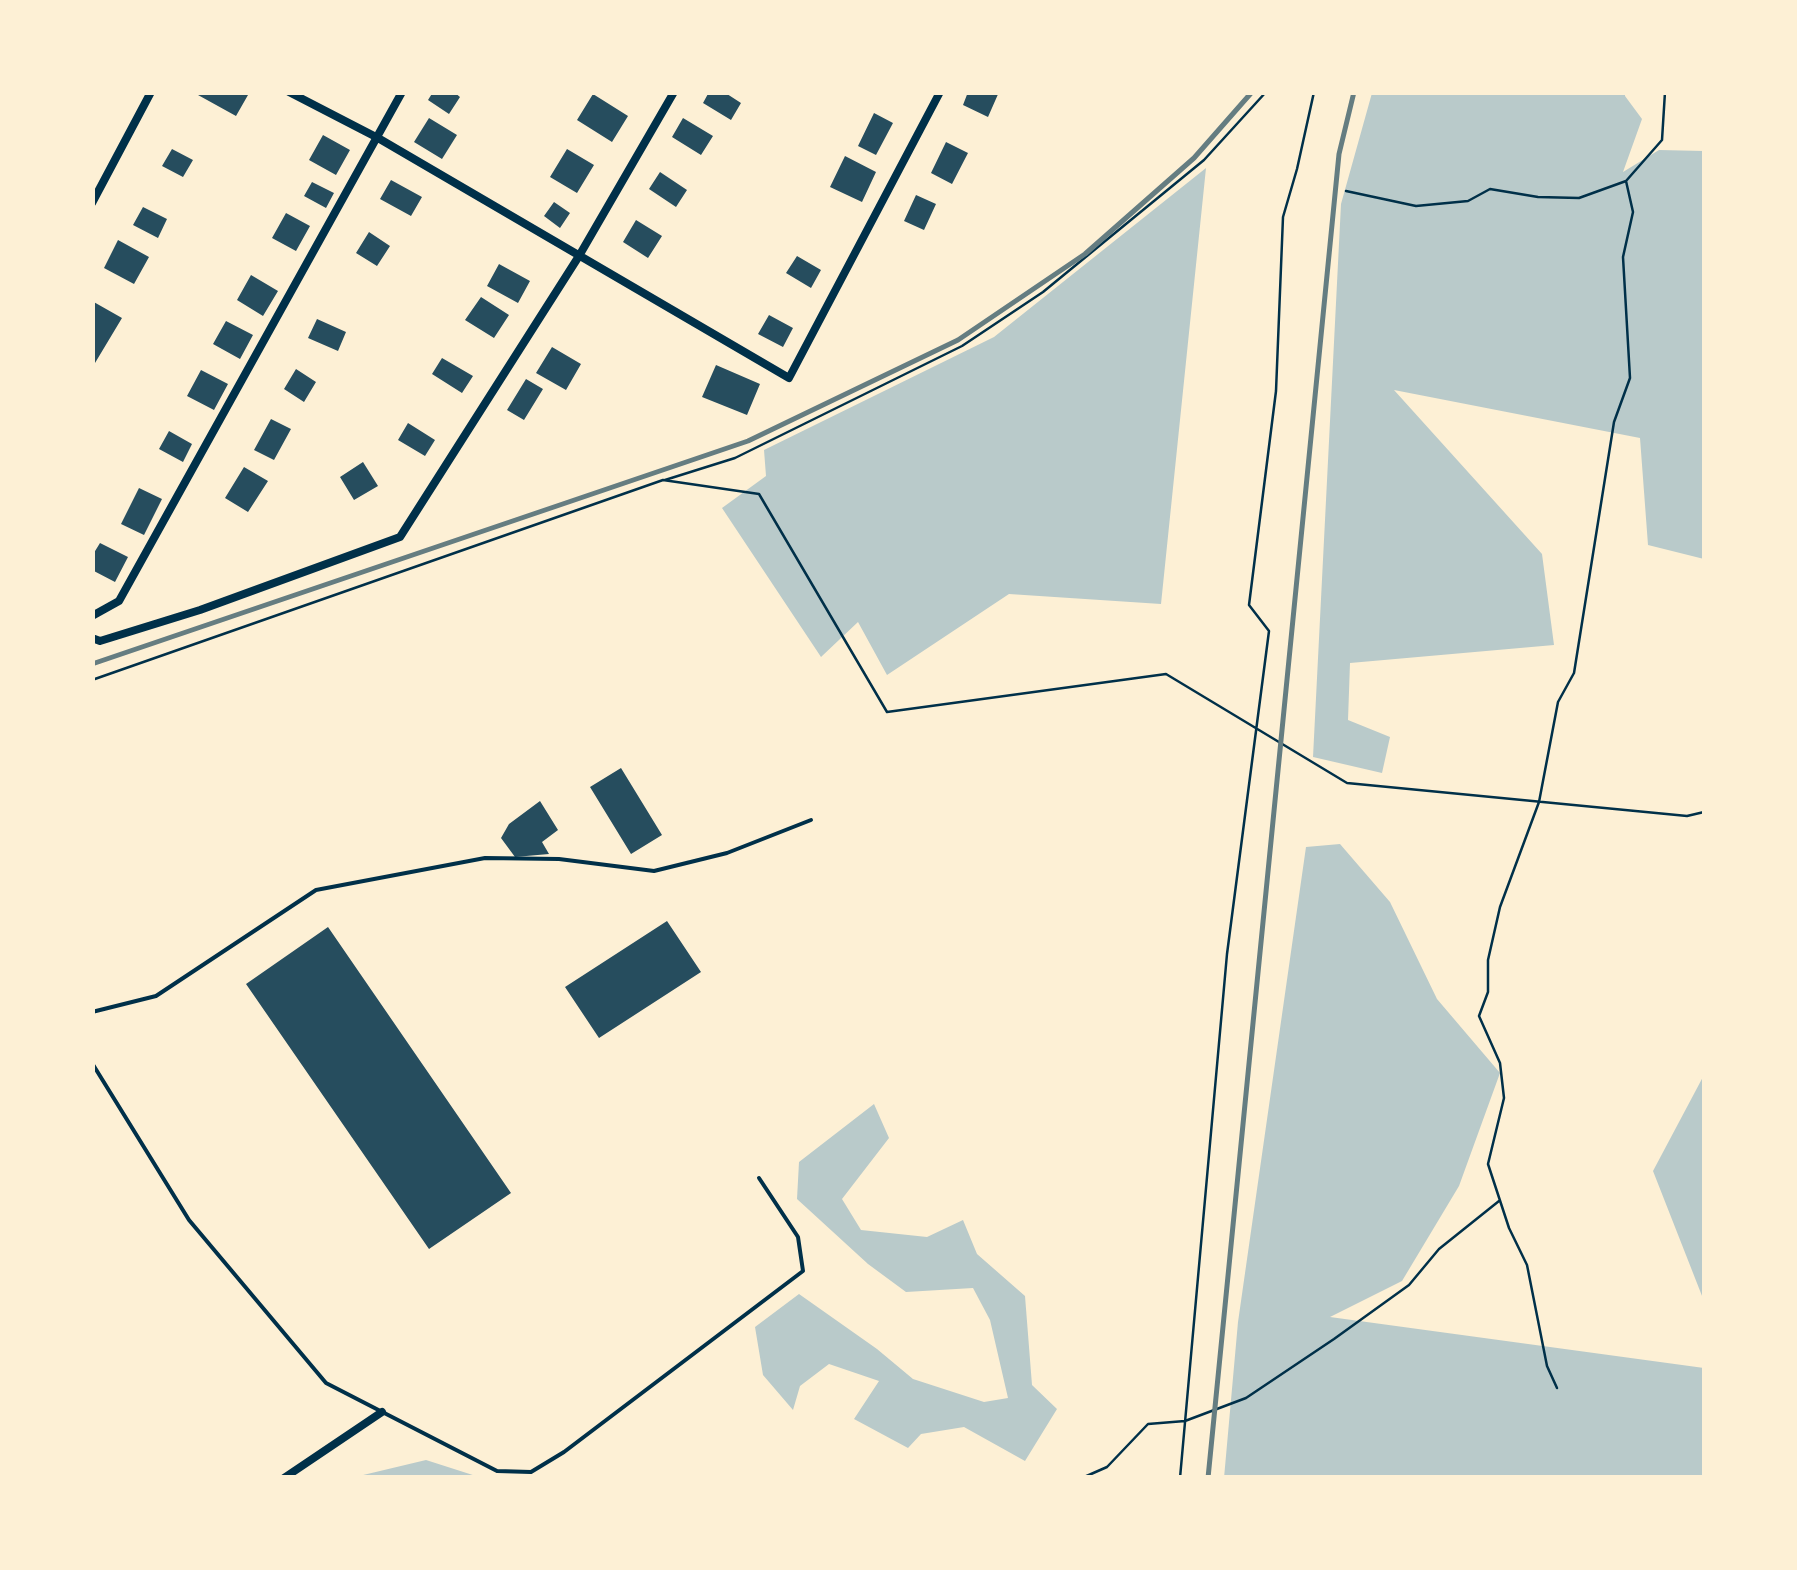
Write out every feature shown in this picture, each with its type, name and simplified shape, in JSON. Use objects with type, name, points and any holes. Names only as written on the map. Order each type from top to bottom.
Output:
[{"type":"street","points":[[92,203],[151,92]]},
{"type":"street","points":[[289,92],[378,138],[788,378],[940,92]]},
{"type":"street","points":[[92,616],[119,601],[402,92]]},
{"type":"street","points":[[92,638],[100,641],[200,610],[400,537],[579,256],[674,92]]},
{"type":"street","points":[[284,1478],[382,1412]]},
{"type":"lane","points":[[92,1012],[156,996],[316,890],[485,858],[559,859],[654,872],[727,852],[810,820]]},
{"type":"lane","points":[[92,1062],[189,1220],[326,1383],[497,1471],[531,1472],[564,1452],[803,1270],[798,1237],[759,1178]]},
{"type":"lane","points":[[531,1472],[537,1478]]},
{"type":"path","points":[[92,680],[734,458],[962,346],[1044,292],[1204,160],[1266,92]]},
{"type":"path","points":[[1180,1478],[1227,954],[1269,632],[1249,605],[1276,390],[1284,217],[1314,92]]},
{"type":"path","points":[[1346,191],[1416,206],[1468,201],[1490,189],[1579,198],[1626,181],[1662,140],[1665,92]]},
{"type":"path","points":[[1557,1388],[1547,1366],[1526,1265],[1488,1164],[1504,1098],[1500,1063],[1479,1016],[1488,992],[1488,960],[1500,907],[1539,802],[1558,702],[1574,673],[1614,422],[1630,378],[1624,257],[1633,212],[1626,181]]},
{"type":"path","points":[[663,480],[759,494],[887,712],[1166,674],[1347,783],[1686,816],[1704,812]]},
{"type":"path","points":[[1082,1478],[1107,1467],[1148,1424],[1186,1422],[1246,1398],[1408,1286],[1439,1249],[1500,1200]]},
{"type":"shaded area","points":[[1372,93],[1625,93],[1642,119],[1623,172],[1659,150],[1704,151],[1704,559],[1648,545],[1640,438],[1394,390],[1542,554],[1554,645],[1350,663],[1348,720],[1390,737],[1382,773],[1313,757],[1341,204]]},
{"type":"shaded area","points":[[1206,168],[1161,604],[1009,594],[887,675],[858,622],[821,657],[722,508],[766,476],[764,450],[994,337]]},
{"type":"shaded area","points":[[1340,844],[1390,902],[1437,999],[1500,1073],[1459,1186],[1402,1281],[1330,1317],[1704,1368],[1704,1477],[1224,1478],[1238,1322],[1306,847]]},
{"type":"shaded area","points":[[1704,1075],[1704,1301],[1653,1171]]},
{"type":"shaded area","points":[[874,1104],[889,1138],[842,1199],[861,1230],[927,1237],[963,1220],[977,1254],[1025,1296],[1032,1385],[1057,1409],[1025,1461],[964,1427],[921,1434],[908,1448],[854,1419],[879,1381],[829,1364],[800,1386],[793,1410],[763,1375],[755,1327],[799,1294],[913,1379],[984,1402],[1008,1398],[990,1320],[973,1288],[906,1292],[868,1264],[797,1199],[799,1162]]},
{"type":"shaded area","points":[[426,1460],[479,1477],[359,1476]]},
{"type":"building","points":[[433,92],[454,92],[460,97],[449,114],[428,100]]},
{"type":"building","points":[[709,92],[724,92],[741,103],[731,120],[703,103]]},
{"type":"building","points":[[968,92],[999,92],[988,117],[963,105]]},
{"type":"building","points":[[593,94],[628,116],[612,142],[577,120]]},
{"type":"building","points":[[198,95],[248,95],[236,116]]},
{"type":"building","points":[[874,113],[893,123],[876,155],[858,146]]},
{"type":"building","points":[[429,118],[457,135],[442,159],[414,142]]},
{"type":"building","points":[[683,118],[713,136],[701,155],[672,137]]},
{"type":"building","points":[[323,135],[350,150],[336,175],[309,160]]},
{"type":"building","points":[[946,142],[968,153],[952,184],[931,173]]},
{"type":"building","points":[[172,149],[193,160],[183,177],[162,166]]},
{"type":"building","points":[[567,149],[594,165],[577,193],[550,177]]},
{"type":"building","points":[[845,156],[876,172],[862,202],[830,187]]},
{"type":"building","points":[[660,172],[687,190],[676,207],[649,189]]},
{"type":"building","points":[[391,180],[422,197],[411,216],[380,199]]},
{"type":"building","points":[[312,182],[334,193],[326,208],[304,196]]},
{"type":"building","points":[[916,195],[936,204],[924,230],[904,221]]},
{"type":"building","points":[[554,202],[570,213],[560,228],[544,216]]},
{"type":"building","points":[[143,207],[167,219],[158,238],[133,225]]},
{"type":"building","points":[[286,213],[310,226],[296,251],[272,238]]},
{"type":"building","points":[[636,220],[662,236],[648,258],[623,242]]},
{"type":"building","points":[[369,232],[390,246],[377,266],[356,253]]},
{"type":"building","points":[[118,240],[149,257],[134,284],[104,268]]},
{"type":"building","points":[[797,256],[821,270],[811,288],[786,273]]},
{"type":"building","points":[[499,264],[530,281],[518,303],[487,286]]},
{"type":"building","points":[[251,275],[278,291],[263,316],[237,300]]},
{"type":"building","points":[[481,297],[509,315],[494,338],[465,320]]},
{"type":"building","points":[[92,301],[122,318],[92,368]]},
{"type":"building","points":[[769,315],[793,328],[783,347],[758,334]]},
{"type":"building","points":[[317,319],[346,332],[338,351],[308,338]]},
{"type":"building","points":[[226,321],[253,335],[240,359],[213,344]]},
{"type":"building","points":[[552,347],[581,364],[566,390],[536,373]]},
{"type":"building","points":[[442,358],[473,376],[462,393],[432,374]]},
{"type":"building","points":[[716,365],[760,384],[747,415],[702,397]]},
{"type":"building","points":[[296,369],[316,382],[304,402],[284,389]]},
{"type":"building","points":[[201,370],[228,384],[214,410],[187,396]]},
{"type":"building","points":[[526,379],[543,389],[524,420],[507,410]]},
{"type":"building","points":[[271,419],[291,429],[274,460],[254,450]]},
{"type":"building","points":[[408,423],[435,440],[425,456],[398,440]]},
{"type":"building","points":[[169,431],[192,444],[183,462],[159,449]]},
{"type":"building","points":[[363,462],[378,486],[354,500],[340,477]]},
{"type":"building","points":[[244,467],[268,481],[248,512],[225,498]]},
{"type":"building","points":[[139,488],[162,499],[144,535],[121,524]]},
{"type":"building","points":[[100,543],[128,557],[115,582],[92,570],[92,556]]},
{"type":"building","points":[[621,768],[662,835],[631,854],[590,787]]},
{"type":"building","points":[[540,801],[558,830],[542,842],[549,854],[515,857],[501,838],[509,824]]},
{"type":"building","points":[[667,921],[701,972],[599,1038],[565,987]]},
{"type":"building","points":[[328,927],[511,1193],[429,1249],[246,984]]},
{"type":"railway","points":[[92,664],[748,441],[958,340],[1085,254],[1194,158],[1252,92]]},
{"type":"railway","points":[[1208,1478],[1339,154],[1354,92]]}]
